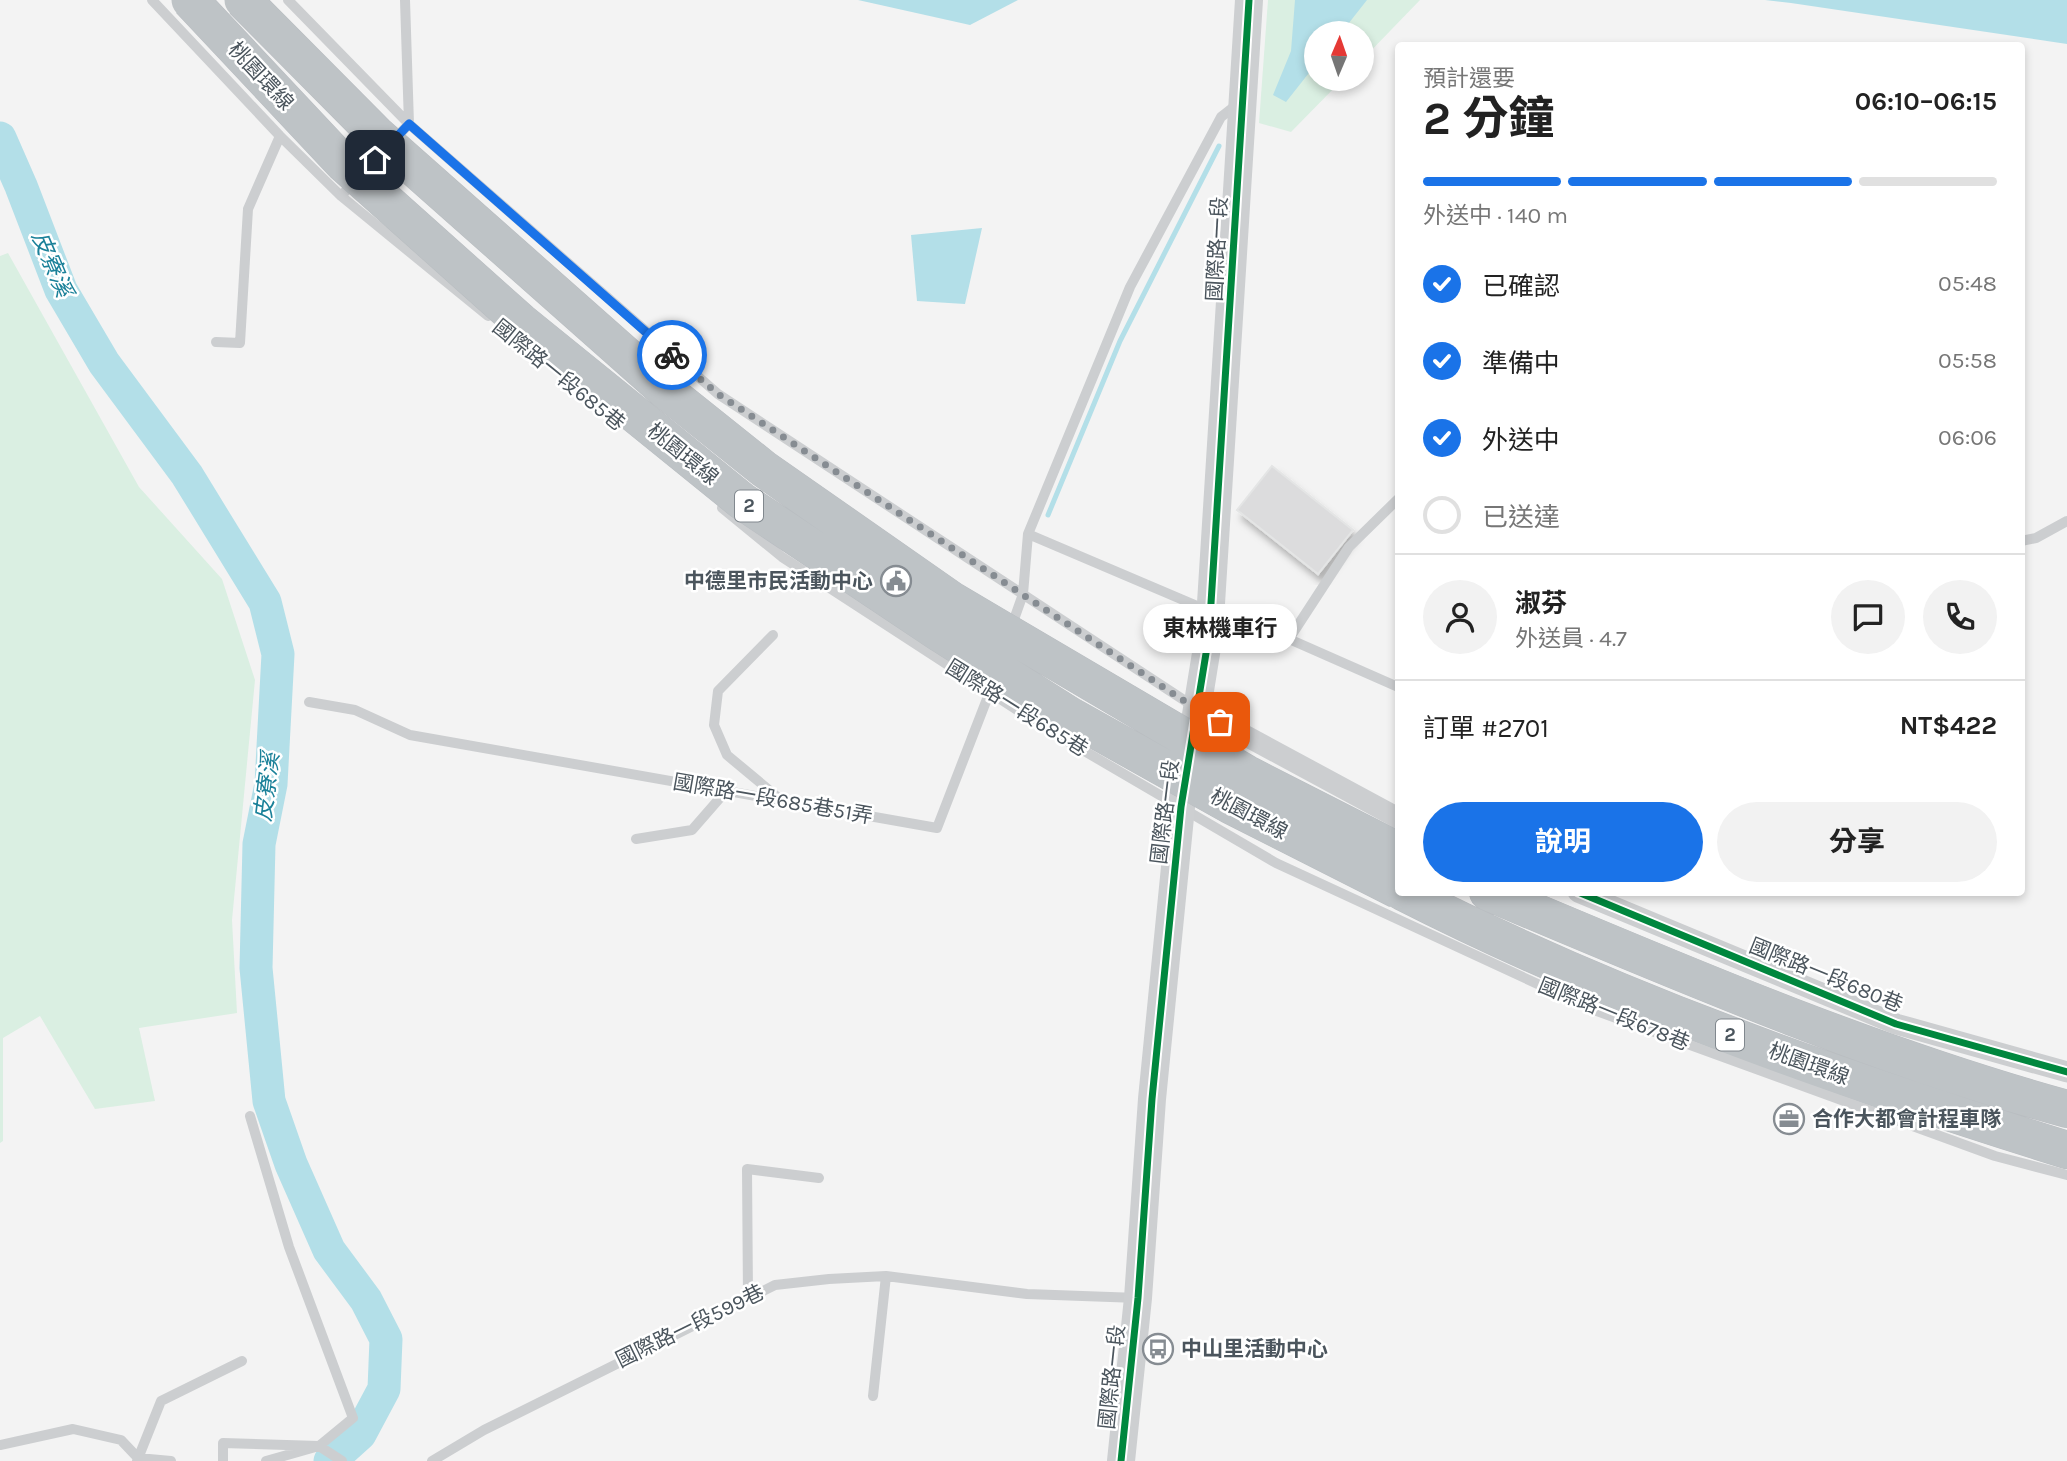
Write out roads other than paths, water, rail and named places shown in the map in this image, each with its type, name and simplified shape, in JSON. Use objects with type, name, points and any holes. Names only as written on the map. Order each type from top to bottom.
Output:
[{"type":"highway","name":"桃園環線","points":[[190,0],[343,163],[521,322],[741,501],[1069,715],[1230,805],[1395,888]]},
{"type":"highway","name":"桃園環線","points":[[243,0],[376,134],[664,389],[764,470],[953,601],[1247,774],[1395,849]]},
{"type":"highway","name":"桃園環線","points":[[1411,896],[1485,934],[1698,1023],[1834,1074],[2067,1150]]},
{"type":"highway","name":"桃園環線","points":[[1498,896],[1709,985],[1989,1087],[2067,1109]]},
{"type":"street","name":"國際路一段","points":[[1121,1461],[1138,1298],[1152,1099],[1181,807],[1210,623],[1249,0]]},
{"type":"street","points":[[1198,710],[1395,816]]},
{"type":"street","name":"國際路一段680巷","points":[[1588,896],[1896,1024],[2067,1072]]},
{"type":"lane","name":"國際路一段685巷","points":[[152,0],[279,136],[341,196],[492,319]]},
{"type":"lane","points":[[288,0],[409,124],[718,394],[1198,710]]},
{"type":"lane","points":[[341,196],[409,124],[405,0]]},
{"type":"lane","points":[[1006,643],[1023,594],[1028,534],[1130,287],[1221,117],[1243,99]]},
{"type":"lane","points":[[216,342],[240,343],[248,209],[279,136]]},
{"type":"lane","points":[[1289,639],[1349,547],[1395,502]]},
{"type":"lane","name":"國際路一段685巷","points":[[717,504],[782,557],[990,693],[1181,807]]},
{"type":"lane","points":[[2025,540],[2036,538],[2067,520]]},
{"type":"lane","points":[[1028,534],[1210,623],[1289,639],[1395,686]]},
{"type":"lane","points":[[773,635],[718,691],[715,725],[727,755],[783,801]]},
{"type":"lane","name":"國際路一段685巷51弄","points":[[309,702],[355,710],[410,735],[937,828],[1002,656]]},
{"type":"lane","points":[[636,839],[692,830],[726,791]]},
{"type":"lane","name":"國際路一段678巷","points":[[1181,807],[1276,863],[1594,1010],[1995,1156],[2067,1175]]},
{"type":"lane","points":[[250,1116],[289,1247],[352,1418],[319,1446],[266,1461]]},
{"type":"lane","points":[[748,1297],[747,1169],[819,1178]]},
{"type":"lane","points":[[873,1395],[886,1276]]},
{"type":"lane","name":"國際路一段599巷","points":[[432,1461],[484,1430],[775,1285],[886,1276],[1027,1294],[1138,1298]]},
{"type":"lane","points":[[138,1459],[161,1401],[242,1361]]},
{"type":"lane","points":[[0,1445],[73,1429],[121,1440],[138,1459],[171,1461]]},
{"type":"lane","points":[[223,1461],[223,1443],[319,1446],[342,1461]]},
{"type":"water","points":[[858,0],[1018,0],[970,25]]},
{"type":"water","points":[[1295,0],[1367,0],[1350,21],[1304,21],[1304,79],[1286,102],[1273,95],[1291,51]]},
{"type":"water","points":[[1765,0],[2067,0],[2067,44],[1791,3]]},
{"type":"water","points":[[982,228],[965,304],[917,301],[911,235]]},
{"type":"waterway","name":"皮寮溪","points":[[0,138],[61,290],[104,363],[187,475],[265,602],[278,654],[271,784],[259,844],[256,968],[269,1101],[291,1164],[329,1250],[366,1300],[386,1339],[384,1389],[360,1434],[330,1461]]},
{"type":"waterway","points":[[1048,515],[1120,341],[1219,146]]},
{"type":"place","name":"中德里市民活動中心","points":[[896,581]]},
{"type":"place","name":"東林機車行","points":[[1220,722]]},
{"type":"place","name":"合作大都會計程車隊","points":[[1789,1119]]},
{"type":"place","name":"中山里活動中心","points":[[1158,1349]]}]
